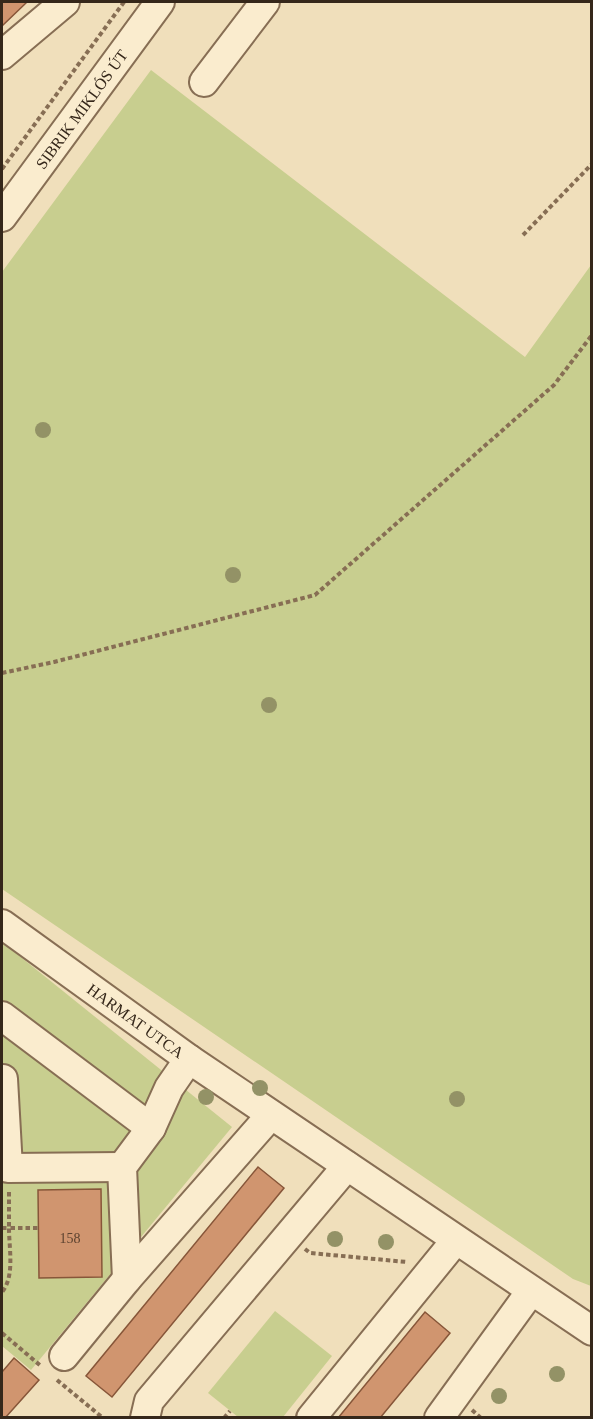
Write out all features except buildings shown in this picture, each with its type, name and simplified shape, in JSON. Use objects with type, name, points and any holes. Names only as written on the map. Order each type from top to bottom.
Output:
[{"type":"street","points":[[2,56],[65,2]]},
{"type":"street","name":"SIBRIK MIKLÓS ÚT","points":[[2,217],[160,2]]},
{"type":"street","points":[[204,82],[265,2]]},
{"type":"street","name":"HARMAT UTCA","points":[[2,924],[189,1059],[591,1331]]},
{"type":"street","points":[[2,1016],[151,1128]]},
{"type":"street","points":[[127,1279],[122,1167],[151,1128],[169,1088],[189,1059]]},
{"type":"street","points":[[2,1079],[8,1168],[122,1167]]},
{"type":"street","points":[[64,1356],[127,1279],[271,1115]]},
{"type":"street","points":[[145,1418],[149,1401],[347,1166]]},
{"type":"street","points":[[311,1418],[456,1240]]},
{"type":"street","points":[[439,1418],[531,1291]]},
{"type":"path","points":[[2,168],[124,2]]},
{"type":"path","points":[[523,235],[591,164]]},
{"type":"path","points":[[2,673],[315,596],[554,385],[591,335]]},
{"type":"path","points":[[2,1292],[10,1276],[8,1168]]},
{"type":"path","points":[[2,1196],[9,1196]]},
{"type":"path","points":[[2,1228],[39,1228]]},
{"type":"path","points":[[289,1237],[310,1253],[437,1264]]},
{"type":"path","points":[[2,1342],[6,1337]]},
{"type":"path","points":[[224,1418],[230,1411]]},
{"type":"green space","points":[[151,70],[525,357],[591,265],[591,1286],[573,1279],[2,889],[2,272]]},
{"type":"green space","points":[[2,942],[232,1127],[31,1370],[2,1346]]},
{"type":"green space","points":[[275,1311],[332,1356],[283,1417],[238,1417],[208,1393]]}]
